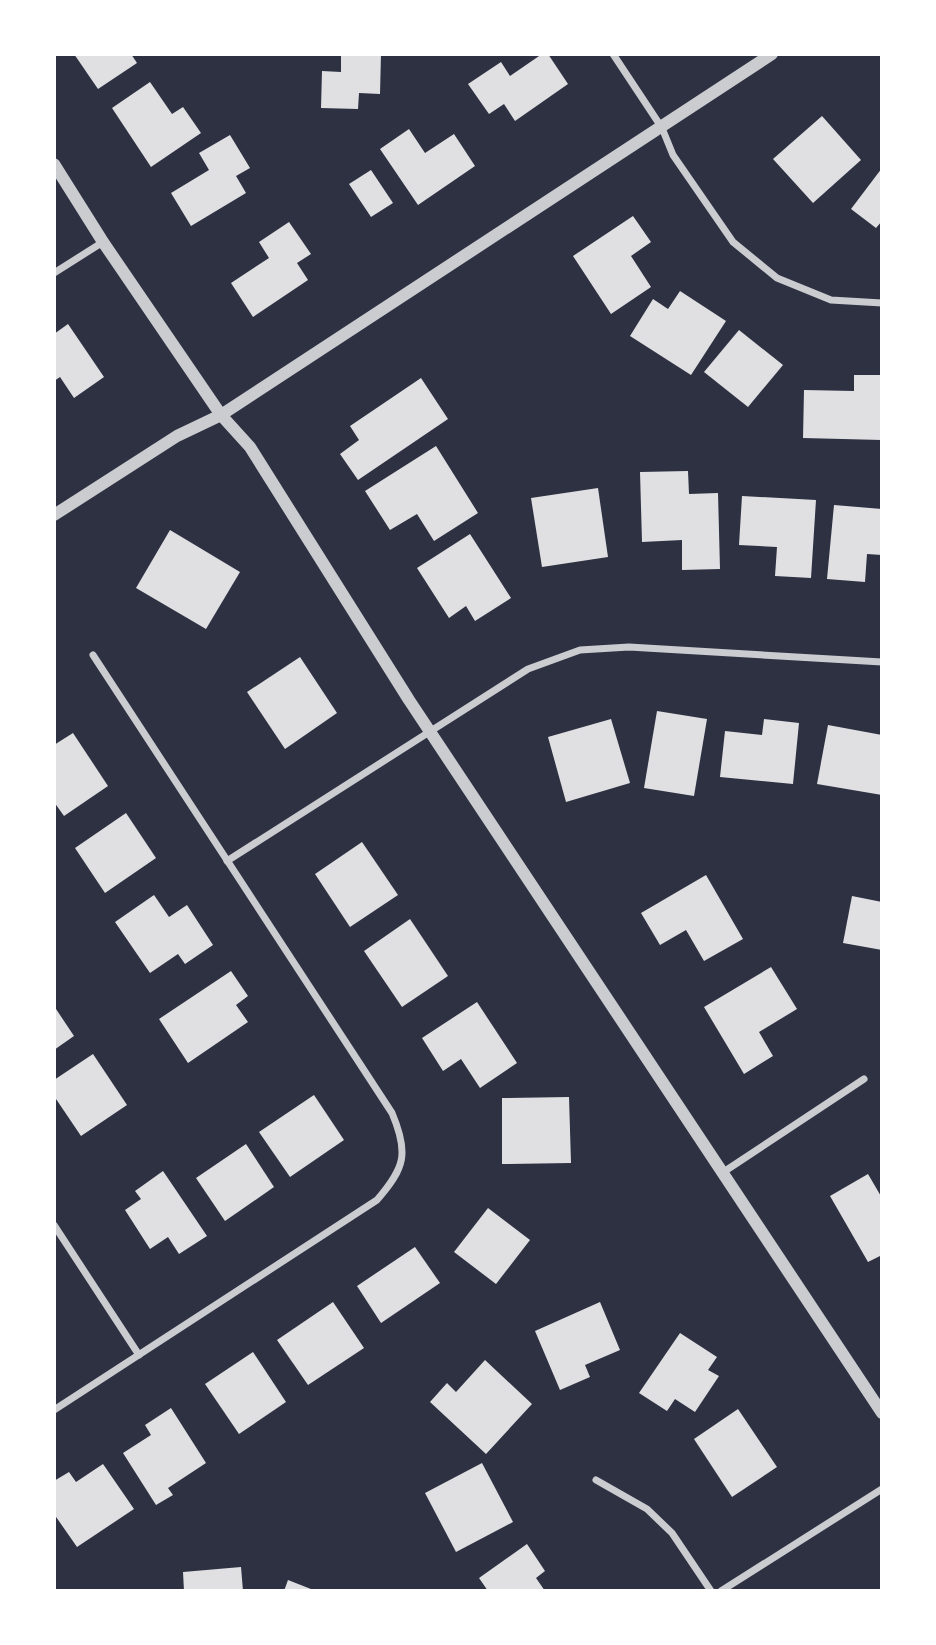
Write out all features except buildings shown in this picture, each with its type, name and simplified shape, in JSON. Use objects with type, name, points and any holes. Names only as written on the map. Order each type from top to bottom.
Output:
[{"type":"street","points":[[613,54],[662,128],[673,155],[733,242],[777,278],[831,300],[882,303]]},
{"type":"street","points":[[54,515],[177,436],[221,415],[772,54]]},
{"type":"street","points":[[54,164],[103,242],[221,415],[250,447],[430,732],[882,1413]]},
{"type":"street","points":[[54,273],[103,242]]},
{"type":"street","points":[[227,860],[528,669],[580,650],[629,647],[882,662]]},
{"type":"street","points":[[54,1410],[377,1200],[391,1183],[403,1159],[401,1135],[392,1114],[93,655]]},
{"type":"street","points":[[722,1173],[864,1079]]},
{"type":"street","points":[[54,1225],[139,1356]]},
{"type":"street","points":[[596,1480],[647,1509],[672,1533],[711,1591]]},
{"type":"street","points":[[721,1591],[882,1489]]}]
